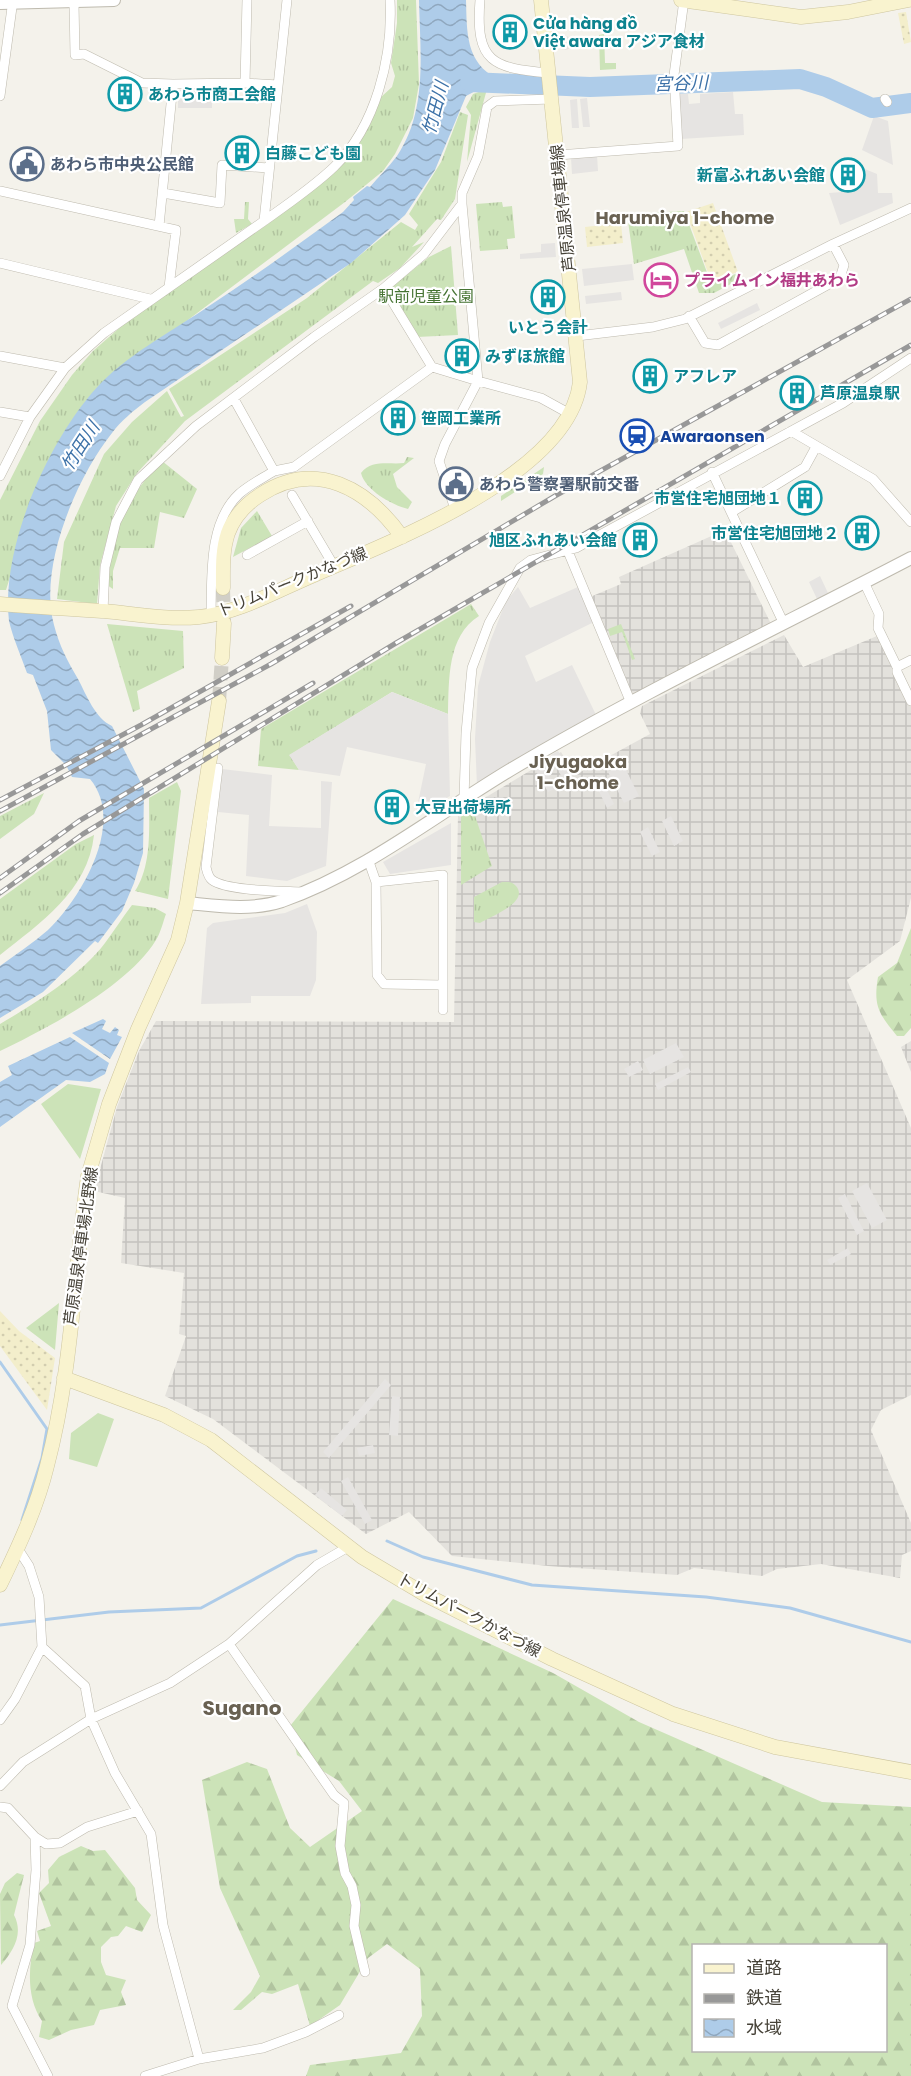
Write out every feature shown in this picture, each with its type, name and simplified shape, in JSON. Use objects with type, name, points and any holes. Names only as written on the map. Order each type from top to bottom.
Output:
[{"type":"main road","name":"芦原温泉停車場線","points":[[541,0],[577,336],[580,382],[570,414]]},
{"type":"main road","points":[[682,0],[801,17],[848,12],[906,0]]},
{"type":"main road","points":[[222,588],[225,547],[232,525],[241,511],[265,492],[293,480],[318,479],[340,483],[385,513],[402,537],[455,509],[510,475],[534,457],[570,414]]},
{"type":"main road","name":"トリムパークかなづ線","points":[[0,604],[161,618],[212,615],[402,537]]},
{"type":"main road","points":[[222,658],[224,623]]},
{"type":"main road","name":"芦原温泉停車場北野線","points":[[0,1585],[18,1549],[48,1466],[64,1378],[91,1165],[109,1104],[138,1029],[178,940],[187,903],[219,701]]},
{"type":"main road","name":"トリムパークかなづ線","points":[[64,1378],[164,1415],[211,1440],[348,1547],[426,1595],[552,1659],[673,1714],[775,1747],[911,1772]]},
{"type":"street","points":[[0,96],[8,3],[74,3],[114,0]]},
{"type":"street","points":[[245,83],[248,0]]},
{"type":"street","points":[[264,221],[287,0]]},
{"type":"street","points":[[0,476],[5,454],[65,368],[104,333],[264,221],[335,166],[360,132],[374,103],[385,61],[391,19],[390,0]]},
{"type":"street","points":[[480,0],[481,36],[489,57],[503,68],[549,73]]},
{"type":"street","points":[[558,155],[678,146],[674,75],[682,0]]},
{"type":"street","points":[[74,3],[75,55],[84,54],[142,83],[278,85]]},
{"type":"street","points":[[159,226],[173,84]]},
{"type":"street","points":[[455,509],[439,461],[445,444],[478,381],[462,193],[478,156],[487,107],[495,101],[552,95]]},
{"type":"street","points":[[163,193],[220,203],[222,165],[269,168]]},
{"type":"street","points":[[0,191],[176,230],[169,286]]},
{"type":"street","points":[[97,611],[116,522],[138,480],[196,426],[314,337],[384,288],[424,254],[462,204]]},
{"type":"street","points":[[577,336],[653,327],[689,316],[911,208]]},
{"type":"street","points":[[689,316],[705,343],[718,345],[840,278],[844,265],[833,244]]},
{"type":"street","points":[[0,263],[150,299]]},
{"type":"street","points":[[384,288],[432,367],[541,398],[570,414]]},
{"type":"street","points":[[0,356],[65,368]]},
{"type":"street","points":[[464,799],[472,668],[489,623],[520,568],[531,560],[576,548],[712,472],[843,403],[909,363]]},
{"type":"street","points":[[212,615],[212,560],[224,518],[239,493],[274,471],[294,467],[432,367]]},
{"type":"street","points":[[234,399],[274,471]]},
{"type":"street","points":[[0,412],[30,417]]},
{"type":"street","points":[[791,431],[873,479],[911,522]]},
{"type":"street","points":[[732,512],[805,467],[816,447]]},
{"type":"street","points":[[712,472],[784,624]]},
{"type":"street","points":[[292,495],[334,566]]},
{"type":"street","points":[[247,555],[308,521]]},
{"type":"street","points":[[567,549],[631,703]]},
{"type":"street","points":[[187,903],[250,907],[279,902],[345,873],[464,799],[631,703],[911,558]]},
{"type":"street","points":[[864,582],[879,614],[878,628],[911,701]]},
{"type":"street","points":[[897,667],[911,660]]},
{"type":"street","points":[[218,768],[206,867],[208,874],[216,881],[254,890],[303,893]]},
{"type":"street","points":[[368,860],[376,882],[377,975],[384,984],[442,985]]},
{"type":"street","points":[[376,882],[443,875],[443,1010]]},
{"type":"street","points":[[0,1786],[23,1762],[91,1719],[170,1683],[229,1644],[317,1565],[348,1547]]},
{"type":"street","points":[[0,1720],[15,1699],[42,1647],[39,1597],[29,1566],[18,1549]]},
{"type":"street","points":[[229,1644],[334,1795],[344,1803],[340,1846],[345,1873],[352,1886],[356,1905],[354,1926],[365,1972]]},
{"type":"street","points":[[42,1647],[85,1686],[91,1719],[116,1773],[151,1834],[163,1925],[199,2059]]},
{"type":"street","points":[[0,1807],[8,1808],[35,1837],[46,1844],[60,1843],[87,1827],[138,1811]]},
{"type":"street","points":[[35,1837],[36,1870],[30,1945],[12,2006],[48,2076]]},
{"type":"street","points":[[145,2076],[199,2059],[263,2048],[306,2032],[339,2015]]},
{"type":"shaded area","points":[[565,36],[570,38],[572,43],[570,48],[565,50],[560,48],[558,43],[560,38]]},
{"type":"shaded area","points":[[178,90],[212,91],[212,108],[178,108]]},
{"type":"shaded area","points":[[733,92],[735,114],[743,114],[744,135],[681,139],[679,94],[688,94],[689,104],[700,103],[700,94]]},
{"type":"shaded area","points":[[587,98],[590,127],[583,127],[580,99]]},
{"type":"shaded area","points":[[577,99],[579,128],[572,128],[570,100]]},
{"type":"shaded area","points":[[874,116],[888,121],[893,165],[862,150]]},
{"type":"shaded area","points":[[597,155],[598,171],[572,174],[571,158]]},
{"type":"shaded area","points":[[860,167],[877,174],[878,193],[892,193],[893,203],[840,225],[829,193],[856,191]]},
{"type":"shaded area","points":[[555,243],[556,257],[520,259],[520,254],[541,252],[541,244]]},
{"type":"shaded area","points":[[632,264],[634,280],[584,286],[582,269]]},
{"type":"shaded area","points":[[621,292],[622,300],[586,304],[585,296]]},
{"type":"shaded area","points":[[757,303],[760,310],[721,329],[718,323]]},
{"type":"shaded area","points":[[725,530],[772,626],[635,695],[631,693],[590,597],[621,584],[619,577]]},
{"type":"shaded area","points":[[820,576],[828,593],[817,599],[809,582]]},
{"type":"shaded area","points":[[518,587],[530,608],[578,587],[594,622],[525,656],[536,682],[572,665],[597,717],[477,786],[475,739],[478,686],[490,642],[506,601]]},
{"type":"shaded area","points":[[784,635],[803,667],[877,636],[911,706],[911,898],[900,941],[847,980],[911,1128],[911,1395],[881,1410],[871,1430],[911,1523],[911,1551],[902,1555],[900,1578],[821,1564],[777,1569],[762,1576],[694,1568],[677,1575],[548,1566],[452,1556],[409,1512],[366,1534],[213,1419],[165,1396],[186,1336],[179,1334],[184,1273],[121,1263],[125,1198],[94,1191],[117,1107],[139,1051],[156,1021],[454,1022],[458,814],[561,752],[575,775],[650,734],[640,713],[642,706]]},
{"type":"shaded area","points":[[392,692],[448,714],[450,796],[415,817],[426,764],[347,747],[340,776],[299,770],[289,755]]},
{"type":"shaded area","points":[[558,751],[575,779],[565,784],[551,755]]},
{"type":"shaded area","points":[[541,761],[556,788],[548,792],[533,766]]},
{"type":"shaded area","points":[[623,764],[639,796],[624,803],[608,772]]},
{"type":"shaded area","points":[[222,769],[272,775],[269,826],[321,828],[321,781],[332,782],[326,866],[287,881],[246,876],[249,815],[218,812]]},
{"type":"shaded area","points":[[600,776],[614,804],[607,808],[593,779]]},
{"type":"shaded area","points":[[671,816],[683,841],[674,846],[662,821]]},
{"type":"shaded area","points":[[451,823],[451,865],[390,874],[383,862]]},
{"type":"shaded area","points":[[648,827],[660,852],[652,856],[640,832]]},
{"type":"shaded area","points":[[307,904],[317,932],[316,980],[310,996],[251,996],[251,1003],[201,1004],[207,928],[213,923],[285,913]]},
{"type":"shaded area","points":[[911,1041],[911,1072],[901,1047]]},
{"type":"shaded area","points":[[676,1043],[684,1057],[650,1074],[643,1060]]},
{"type":"shaded area","points":[[638,1061],[643,1070],[629,1077],[624,1069]]},
{"type":"shaded area","points":[[688,1067],[691,1072],[658,1090],[655,1084]]},
{"type":"shaded area","points":[[867,1183],[887,1220],[872,1228],[852,1191]]},
{"type":"shaded area","points":[[845,1194],[864,1231],[857,1235],[838,1198]]},
{"type":"shaded area","points":[[848,1248],[851,1254],[830,1265],[827,1260]]},
{"type":"shaded area","points":[[385,1379],[391,1385],[329,1458],[323,1452]]},
{"type":"shaded area","points":[[392,1396],[400,1397],[398,1436],[389,1435]]},
{"type":"shaded area","points":[[373,1445],[375,1453],[359,1456],[357,1448]]},
{"type":"shaded area","points":[[348,1477],[372,1520],[365,1524],[341,1481]]},
{"type":"shaded area","points":[[321,1488],[347,1510],[342,1516],[315,1495]]},
{"type":"green space","points":[[397,0],[416,0],[419,84],[413,118],[395,154],[383,171],[345,202],[148,350],[28,519],[6,590],[0,590],[0,500],[40,421],[72,375],[93,351],[133,316],[268,224],[337,167],[380,98],[392,87],[395,76],[391,63],[397,23]]},
{"type":"green space","points":[[604,34],[605,63],[616,63],[616,69],[600,70],[599,35]]},
{"type":"green space","points":[[487,89],[467,162],[471,115],[466,107],[473,94]]},
{"type":"green space","points":[[460,112],[468,115],[455,199],[441,220],[437,219],[412,247],[424,242],[400,268],[378,283],[373,281],[185,421],[137,473],[116,506],[100,565],[97,604],[57,599],[64,542],[104,454],[132,422],[167,391],[181,417],[184,416],[169,389],[307,298],[401,222],[415,230],[418,225],[409,214],[441,162]]},
{"type":"green space","points":[[245,202],[249,202],[248,219],[252,224],[236,233],[234,219],[244,219]]},
{"type":"green space","points":[[502,202],[503,207],[512,206],[515,238],[507,239],[508,249],[480,251],[476,204]]},
{"type":"green space","points":[[684,211],[711,283],[738,273],[740,279],[714,293],[699,293],[684,249],[634,264],[627,214]]},
{"type":"green space","name":"駅前児童公園","points":[[451,246],[458,335],[417,337],[389,289],[429,257]]},
{"type":"green space","points":[[407,457],[414,458],[393,474],[397,487],[412,502],[408,509],[394,504],[373,491],[361,473],[376,464],[404,463]]},
{"type":"green space","points":[[162,461],[197,489],[184,518],[160,512],[154,548],[120,548],[113,571],[113,589],[107,585],[109,566],[122,518],[138,489]]},
{"type":"green space","points":[[544,467],[543,474],[501,501],[501,496]]},
{"type":"green space","points":[[257,511],[272,536],[233,557],[241,528]]},
{"type":"green space","points":[[471,604],[479,616],[461,635],[455,647],[450,673],[448,714],[392,692],[290,755],[299,770],[258,766],[261,729]]},
{"type":"green space","points":[[107,624],[183,631],[184,668],[137,691],[140,709],[133,712]]},
{"type":"green space","points":[[621,624],[635,659],[632,660],[622,632],[610,636],[608,629]]},
{"type":"green space","points":[[177,782],[181,791],[168,899],[135,891],[147,858],[149,798]]},
{"type":"green space","points":[[44,793],[34,814],[0,839],[0,816]]},
{"type":"green space","points":[[473,810],[492,866],[461,885],[461,816]]},
{"type":"green space","points":[[94,835],[90,855],[72,889],[46,918],[0,955],[0,899],[76,844]]},
{"type":"green space","points":[[502,882],[509,882],[516,886],[519,892],[518,898],[499,913],[480,923],[474,922],[474,897]]},
{"type":"green space","points":[[132,905],[155,908],[166,914],[158,937],[143,957],[127,974],[86,1004],[0,1051],[0,1024],[42,998],[83,966],[105,943]]},
{"type":"green space","points":[[911,928],[911,1028],[904,1036],[897,1036],[886,1022],[877,1003],[878,977],[897,963]]},
{"type":"green space","points":[[68,1084],[101,1089],[80,1159],[41,1104]]},
{"type":"green space","points":[[59,1303],[55,1350],[26,1328]]},
{"type":"green space","points":[[98,1413],[114,1419],[97,1467],[69,1459],[71,1433]]},
{"type":"green space","points":[[393,1599],[553,1673],[639,1722],[822,1802],[911,1807],[911,2076],[306,2076],[310,2065],[401,2053],[422,2016],[420,1969],[387,1944],[368,1958],[340,2005],[310,2026],[298,1984],[272,1994],[262,1992],[241,2010],[233,2010],[251,1992],[260,1976],[220,1888],[202,1780],[247,1762],[267,1769],[290,1828],[310,1847],[362,1811],[339,1781],[297,1755],[290,1726]]},
{"type":"green space","points":[[81,1846],[93,1851],[105,1850],[135,1888],[137,1900],[151,1915],[142,1932],[126,1926],[118,1936],[111,1937],[101,1947],[101,1962],[106,1975],[126,1980],[121,1992],[126,2005],[100,2010],[94,2025],[71,2030],[49,2040],[39,2037],[42,2021],[31,1994],[30,1984],[34,1943],[40,1941],[37,1931],[51,1926],[39,1893],[49,1883],[48,1870],[59,1857]]},
{"type":"green space","points":[[17,1873],[24,1875],[14,1915],[18,1929],[16,1942],[1,1965],[0,1894],[5,1883]]},
{"type":"sand","points":[[906,12],[911,42],[904,44],[898,13]]},
{"type":"sand","points":[[713,203],[738,272],[711,281],[686,212]]},
{"type":"sand","points":[[621,223],[623,243],[587,247],[585,227]]},
{"type":"sand","points":[[0,1311],[19,1331],[55,1358],[47,1410],[0,1346]]},
{"type":"water","name":"竹田川","points":[[419,0],[466,0],[470,45],[479,64],[498,79],[497,86],[485,86],[466,96],[435,170],[405,215],[351,263],[145,402],[123,420],[99,452],[74,498],[56,551],[51,577],[50,602],[54,625],[64,653],[88,699],[101,718],[112,726],[144,789],[143,853],[122,911],[98,943],[95,941],[43,992],[0,1018],[0,966],[48,930],[74,899],[95,858],[101,837],[103,816],[100,796],[90,779],[72,777],[66,765],[51,750],[47,711],[33,675],[27,673],[9,621],[8,591],[13,559],[21,526],[33,493],[65,431],[83,404],[102,382],[140,351],[243,283],[343,212],[354,200],[353,197],[367,186],[370,187],[394,160],[407,138],[418,100],[421,61]]},
{"type":"water","points":[[103,1019],[106,1021],[102,1029],[110,1033],[115,1027],[119,1030],[117,1035],[122,1037],[110,1059],[72,1033]]},
{"type":"water","points":[[70,1037],[109,1063],[105,1074],[90,1082],[66,1080],[0,1127],[0,1082],[12,1075],[8,1066]]},
{"type":"waterway","name":"宮谷川","points":[[470,82],[590,87],[800,79],[826,87],[872,108],[911,103]]},
{"type":"waterway","points":[[0,1362],[47,1429],[42,1458],[22,1520]]},
{"type":"waterway","points":[[387,1541],[423,1557],[532,1585],[706,1597],[790,1608],[911,1642]]},
{"type":"waterway","points":[[0,1625],[109,1612],[201,1608],[297,1556],[316,1551]]},
{"type":"tunnel","points":[[223,588],[224,622]]},
{"type":"tunnel","points":[[219,701],[222,658]]},
{"type":"railway","points":[[0,811],[271,664],[555,496],[911,299]]},
{"type":"railway","points":[[0,893],[83,834],[396,643],[911,345]]},
{"type":"railway","points":[[0,800],[141,725],[351,606]]},
{"type":"railway","points":[[0,878],[79,821],[313,683]]},
{"type":"place","name":"Cửa hàng đồ Việt awara アジア食材","points":[[510,32]]},
{"type":"place","name":"あわら市商工会館","points":[[125,94]]},
{"type":"place","name":"白藤こども園","points":[[242,153]]},
{"type":"place","name":"あわら市中央公民館","points":[[27,164]]},
{"type":"place","name":"新富ふれあい会館","points":[[848,175]]},
{"type":"place","name":"プライムイン福井あわら","points":[[661,280]]},
{"type":"place","name":"いとう会計","points":[[548,297]]},
{"type":"place","name":"みずほ旅館","points":[[462,356]]},
{"type":"place","name":"アフレア","points":[[650,376]]},
{"type":"place","name":"芦原温泉駅","points":[[797,393]]},
{"type":"place","name":"笹岡工業所","points":[[398,418]]},
{"type":"place","name":"Awaraonsen","points":[[637,436]]},
{"type":"place","name":"あわら警察署駅前交番","points":[[456,484]]},
{"type":"place","name":"市営住宅旭団地１","points":[[805,498]]},
{"type":"place","name":"市営住宅旭団地２","points":[[862,533]]},
{"type":"place","name":"旭区ふれあい会館","points":[[640,540]]},
{"type":"place","name":"大豆出荷場所","points":[[392,807]]},
{"type":"district","name":"Harumiya 1-chome","points":[[685,217]]},
{"type":"district","name":"Jiyugaoka 1-chome","points":[[578,771]]},
{"type":"district","name":"Sugano","points":[[242,1708]]}]
